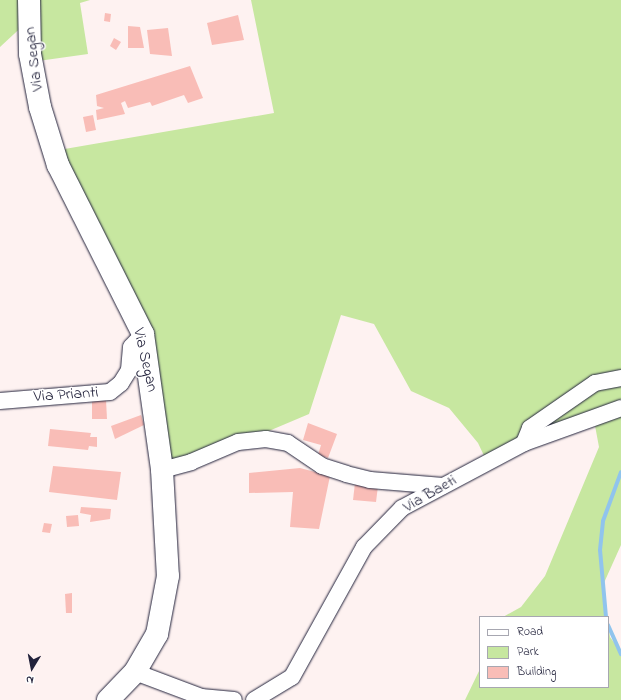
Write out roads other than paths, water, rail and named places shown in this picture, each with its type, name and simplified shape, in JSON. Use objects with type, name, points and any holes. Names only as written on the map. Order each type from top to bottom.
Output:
[{"type":"street","name":"Via Segan","points":[[29,0],[30,54],[40,107],[58,165],[143,334],[162,470],[168,576],[157,634],[135,672],[108,700]]},
{"type":"street","name":"Via Prianti","points":[[0,401],[110,392],[121,383],[128,370],[131,347],[143,334]]},
{"type":"street","points":[[524,443],[530,428],[595,383],[621,378]]},
{"type":"street","name":"Via Baeti","points":[[254,700],[292,677],[364,547],[402,508],[524,443],[621,408]]},
{"type":"street","points":[[162,470],[191,462],[238,442],[266,439],[288,443],[322,466],[346,474],[370,480],[443,486]]},
{"type":"street","points":[[135,672],[201,697],[234,700]]},
{"type":"waterway","points":[[606,616],[600,550],[603,521],[621,472]]},
{"type":"waterway","points":[[609,627],[621,654]]}]
